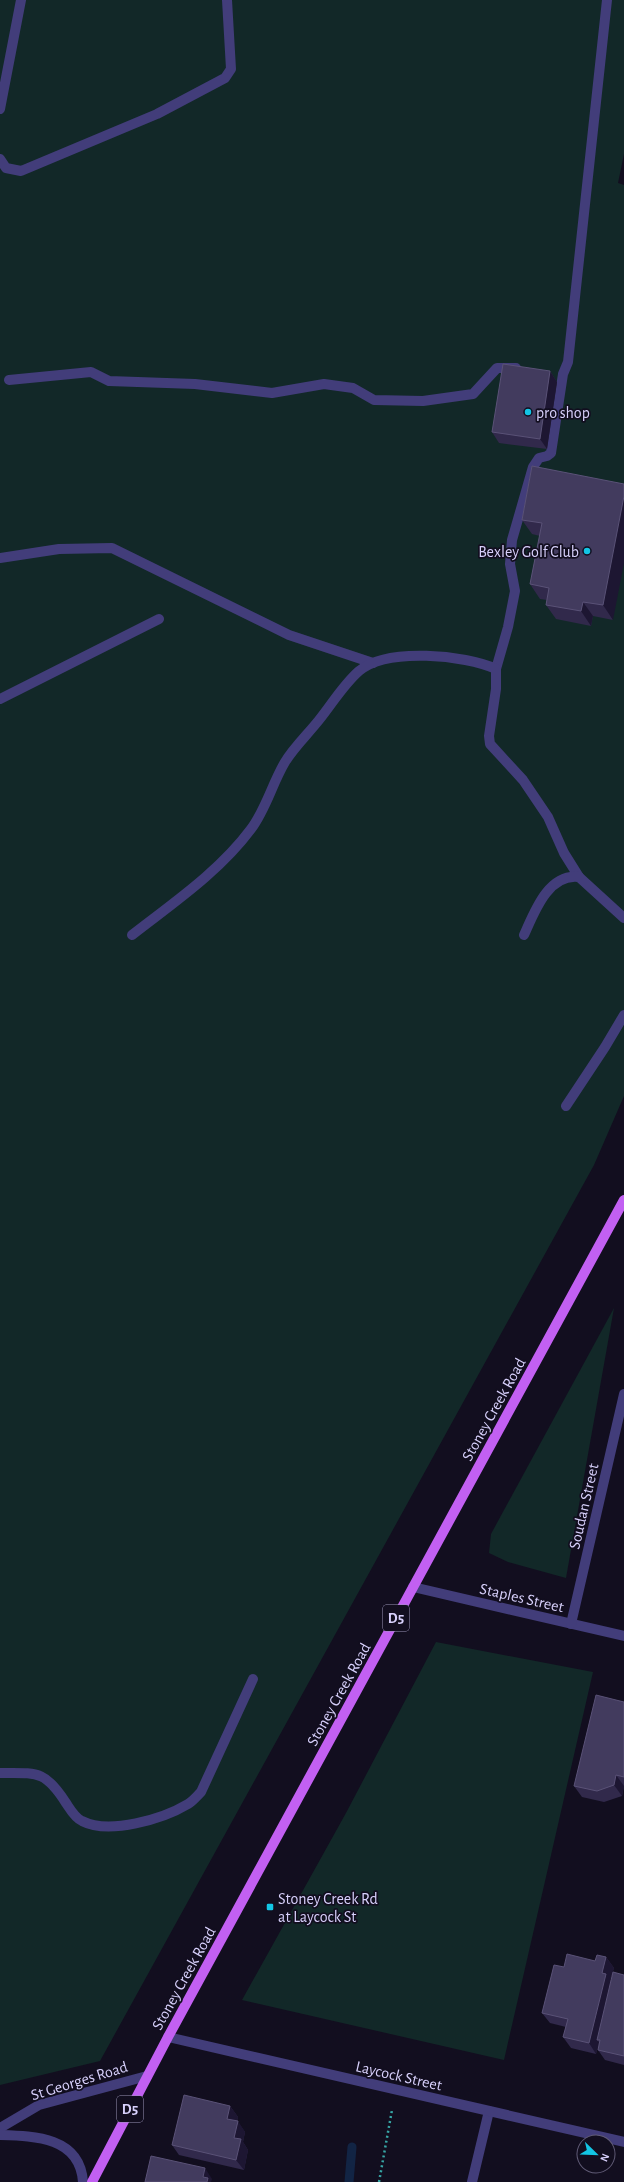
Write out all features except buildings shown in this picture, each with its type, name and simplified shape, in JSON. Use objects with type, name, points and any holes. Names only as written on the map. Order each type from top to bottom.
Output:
[{"type":"main road","name":"Stoney Creek Road","points":[[92,2182],[168,2037],[624,1200]]},
{"type":"street","points":[[0,109],[21,0]]},
{"type":"street","points":[[0,160],[6,168],[21,171],[157,114],[225,78],[231,69],[227,0]]},
{"type":"street","points":[[607,0],[569,346],[563,374],[551,453],[539,458],[533,466],[512,540],[510,564],[515,591],[508,627],[496,669],[496,689],[489,736],[490,744],[523,780],[548,817],[564,853],[579,877],[624,918]]},
{"type":"street","points":[[9,380],[90,372],[109,380],[195,384],[272,393],[324,384],[353,388],[374,400],[423,401],[473,394],[497,368],[510,367],[526,370]]},
{"type":"street","points":[[548,374],[563,374]]},
{"type":"street","points":[[0,558],[60,549],[112,548],[289,635],[373,663]]},
{"type":"street","points":[[0,699],[159,619]]},
{"type":"street","points":[[132,935],[225,860],[251,829],[263,810],[286,762],[359,670],[373,663],[399,656],[431,656],[486,664],[496,669]]},
{"type":"street","points":[[524,935],[542,897],[559,882],[573,876],[579,877]]},
{"type":"street","points":[[566,1106],[624,1015]]},
{"type":"street","name":"Soudan Street","points":[[572,1624],[624,1394]]},
{"type":"street","name":"Staples Street","points":[[413,1587],[624,1636]]},
{"type":"street","points":[[0,1773],[33,1773],[46,1778],[57,1790],[72,1812],[82,1821],[96,1825],[129,1825],[170,1813],[189,1804],[201,1792],[253,1679]]},
{"type":"street","name":"Laycock Street","points":[[168,2037],[624,2142]]},
{"type":"street","name":"St Georges Road","points":[[0,2128],[39,2105],[147,2076]]},
{"type":"street","points":[[472,2182],[489,2111]]},
{"type":"street","points":[[0,2135],[51,2139],[63,2146],[82,2168],[83,2182]]},
{"type":"path","points":[[379,2182],[396,2090]]},
{"type":"green space","points":[[0,0],[624,0],[624,154],[618,183],[624,185],[624,1096],[594,1165],[100,2061],[0,2085]]},
{"type":"green space","points":[[614,1308],[566,1578],[508,1562],[489,1553],[491,1534]]},
{"type":"green space","points":[[436,1642],[593,1672],[504,2060],[242,2000],[346,1813]]},
{"type":"waterway","points":[[349,2182],[352,2147]]},
{"type":"place","name":"pro shop","points":[[528,412]]},
{"type":"place","name":"Bexley Golf Club","points":[[587,551]]},
{"type":"place","name":"Stoney Creek Rd at Laycock St","points":[[270,1907]]}]
